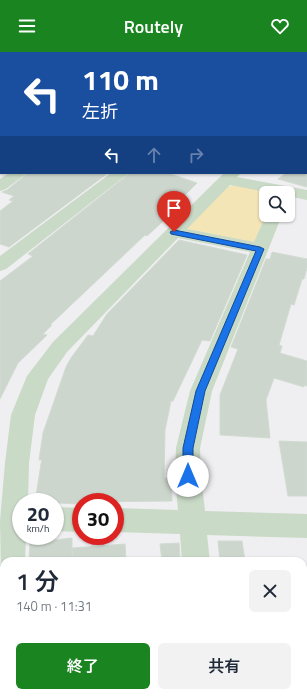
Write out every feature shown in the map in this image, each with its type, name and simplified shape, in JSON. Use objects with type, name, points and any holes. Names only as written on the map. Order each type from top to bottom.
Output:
[{"type":"street","points":[[0,186],[18,174]]},
{"type":"street","points":[[4,258],[120,174]]},
{"type":"street","points":[[18,493],[20,431],[23,415],[38,376],[60,347],[230,176],[264,186]]},
{"type":"street","points":[[295,193],[307,195]]},
{"type":"street","points":[[196,557],[188,476],[188,448],[201,391],[271,222]]},
{"type":"street","points":[[174,232],[260,249]]},
{"type":"street","points":[[124,520],[307,526]]},
{"type":"street","points":[[12,557],[13,545]]},
{"type":"shaded area","points":[[236,185],[259,190],[259,222],[263,222],[254,243],[190,232],[187,228],[227,187]]},
{"type":"building","points":[[27,174],[107,174],[9,247],[0,244],[0,211],[13,201],[9,200],[14,196],[2,192],[7,190]]},
{"type":"building","points":[[129,174],[171,174],[197,183],[170,210],[174,211],[147,236],[145,235],[50,325],[52,325],[43,334],[47,335],[18,363],[0,399],[0,281],[33,256],[28,254]]},
{"type":"building","points":[[285,174],[307,174],[307,187],[278,179]]},
{"type":"building","points":[[179,240],[247,255],[210,341],[202,340],[173,401],[171,401],[165,430],[164,478],[171,478],[172,501],[124,502],[124,493],[72,493],[72,504],[64,503],[64,493],[36,493],[42,460],[39,460],[43,433],[66,367],[88,335],[93,336],[107,314]]},
{"type":"building","points":[[272,252],[307,259],[307,268],[304,279],[302,279],[294,305],[291,304],[279,345],[282,346],[280,353],[307,361],[307,386],[304,385],[304,387],[274,378],[266,400],[270,438],[220,435],[220,395],[238,349],[231,347],[266,259],[270,259]]},
{"type":"building","points":[[279,441],[307,442],[307,496],[288,496]]},
{"type":"building","points":[[72,538],[72,557],[29,557],[30,545],[64,545],[64,539]]},
{"type":"building","points":[[218,541],[242,541],[244,557],[220,557]]},
{"type":"building","points":[[179,543],[180,557],[162,557],[160,544]]},
{"type":"building","points":[[125,544],[126,557],[73,557],[72,548]]},
{"type":"route","points":[[174,232],[260,249],[201,391],[188,448],[188,476]]}]
